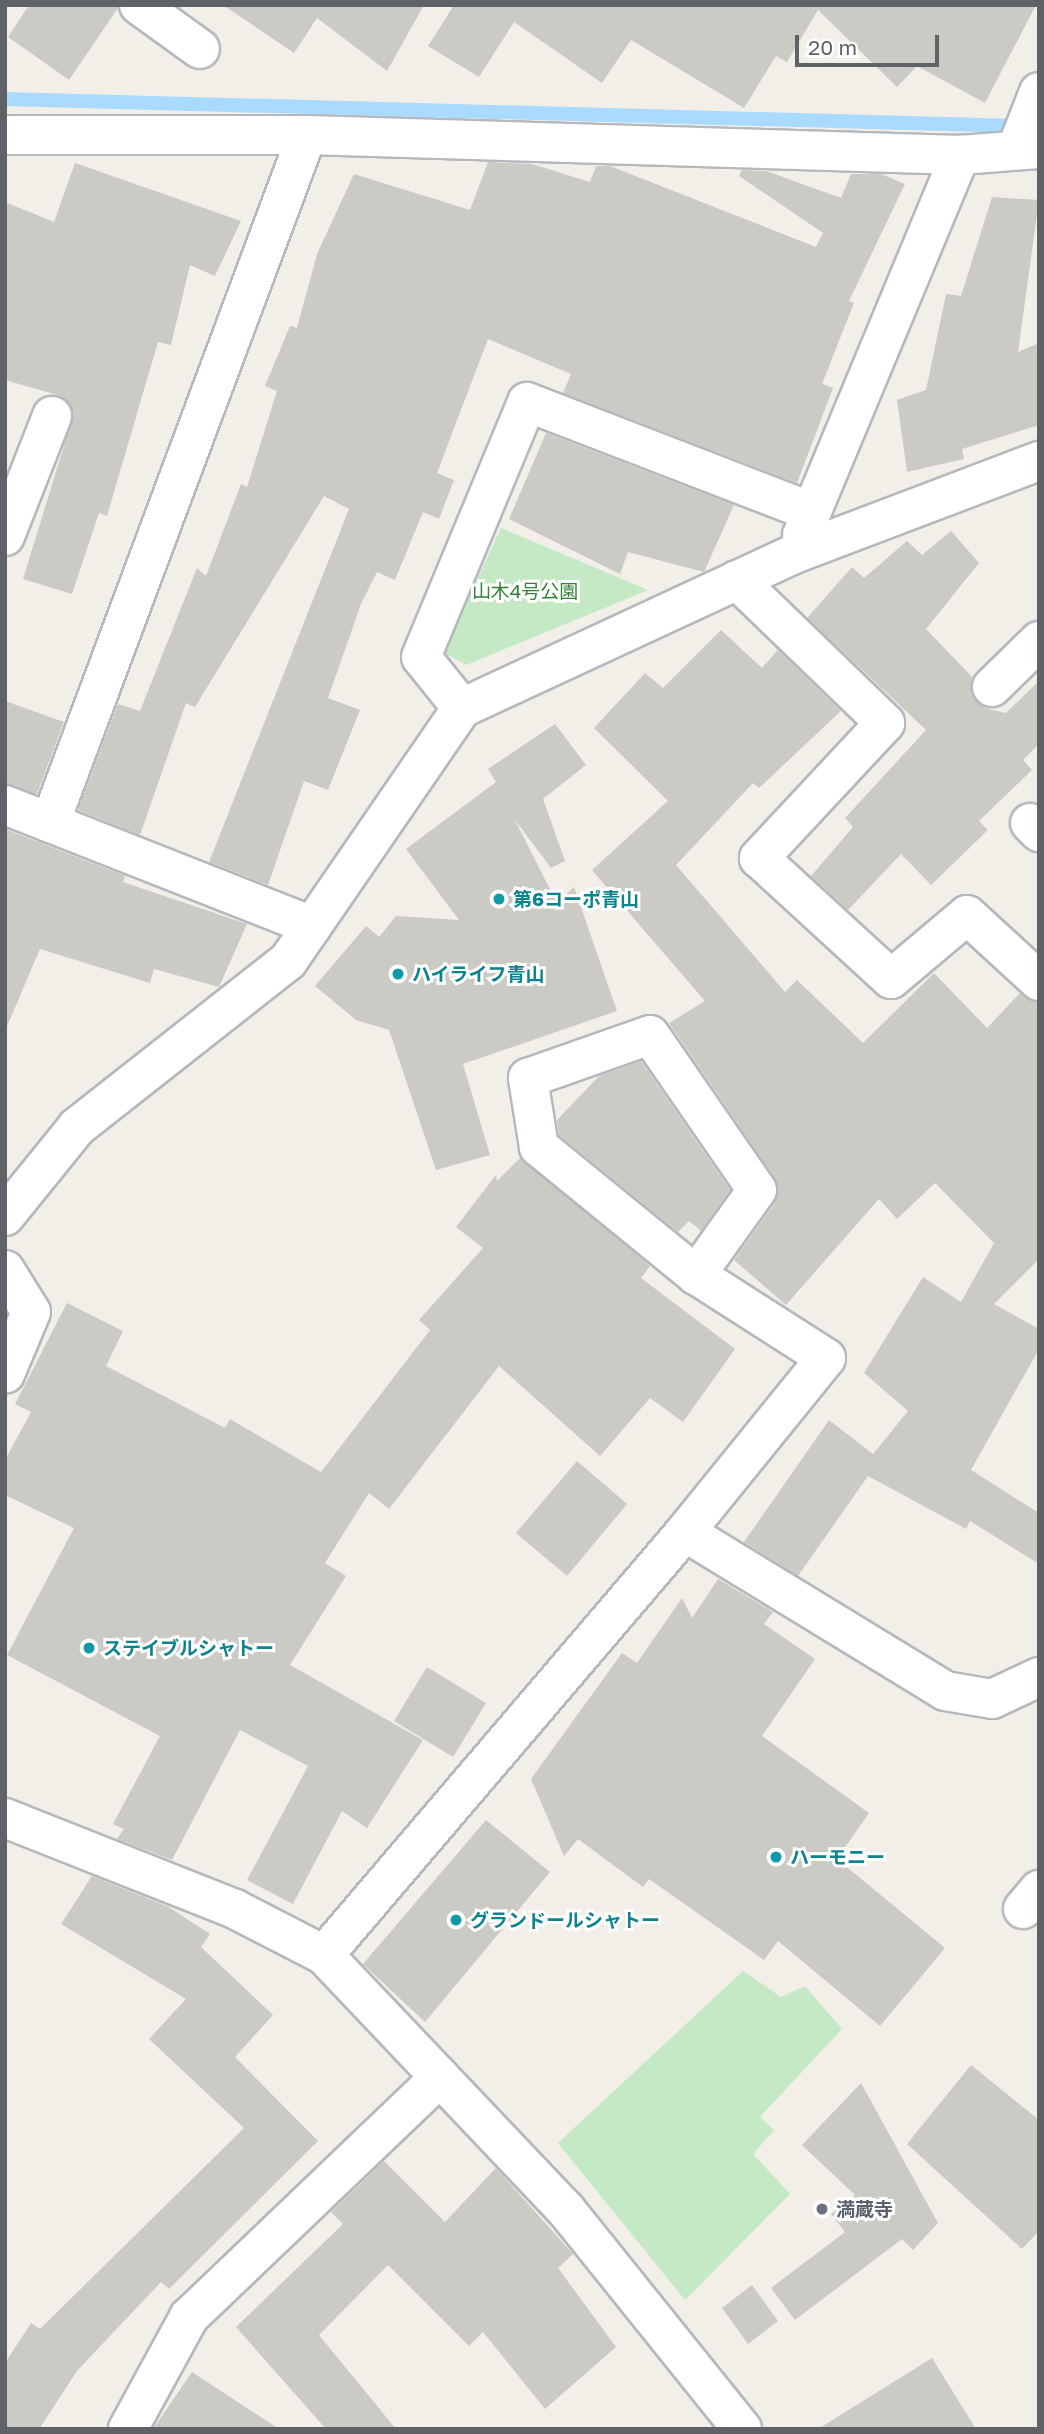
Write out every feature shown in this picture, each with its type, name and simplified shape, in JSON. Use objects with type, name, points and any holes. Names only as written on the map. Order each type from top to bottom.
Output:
[{"type":"street","points":[[139,5],[200,49]]},
{"type":"street","points":[[5,135],[307,135],[960,155],[1025,143],[1037,94]]},
{"type":"street","points":[[50,823],[307,135]]},
{"type":"street","points":[[794,554],[960,155]]},
{"type":"street","points":[[462,708],[421,657],[527,402],[812,512]]},
{"type":"street","points":[[5,536],[52,416]]},
{"type":"street","points":[[5,1216],[77,1127],[288,961],[462,708],[794,554],[1039,461]]},
{"type":"street","points":[[737,580],[885,723],[759,858],[891,979],[967,915],[1039,981]]},
{"type":"street","points":[[992,687],[1039,640]]},
{"type":"street","points":[[5,805],[312,926]]},
{"type":"street","points":[[324,1955],[685,1532],[827,1358],[696,1275],[539,1147],[528,1078],[650,1035],[757,1190],[696,1275]]},
{"type":"street","points":[[5,1270],[30,1312],[5,1374]]},
{"type":"street","points":[[685,1532],[945,1691],[992,1699],[1039,1677]]},
{"type":"street","points":[[5,1818],[235,1909],[324,1955],[566,2210],[741,2429]]},
{"type":"street","points":[[128,2429],[189,2317],[440,2077]]},
{"type":"green space","name":"山木4号公園","points":[[501,528],[648,590],[466,665],[443,652]]},
{"type":"green space","points":[[743,1971],[781,1997],[805,1986],[842,2029],[760,2117],[774,2130],[753,2154],[790,2194],[685,2300],[558,2143]]},
{"type":"building","points":[[29,5],[118,5],[118,8],[69,80],[8,37]]},
{"type":"building","points":[[223,5],[424,5],[387,71],[317,18],[294,53]]},
{"type":"building","points":[[454,5],[1036,5],[985,103],[917,66],[897,87],[818,10],[787,62],[776,56],[744,108],[631,40],[602,83],[514,22],[479,77],[428,46]]},
{"type":"building","points":[[488,162],[532,164],[590,182],[596,166],[610,166],[816,247],[823,233],[739,176],[742,170],[766,171],[841,198],[851,174],[881,174],[905,184],[849,301],[854,303],[822,384],[833,388],[797,483],[563,393],[571,374],[488,339],[437,473],[454,480],[439,519],[423,512],[395,580],[377,572],[361,604],[328,698],[360,710],[328,790],[304,781],[268,885],[209,862],[349,509],[324,496],[195,707],[186,703],[140,835],[78,810],[118,704],[140,711],[197,568],[206,576],[241,484],[247,487],[277,391],[265,386],[290,326],[297,328],[317,254],[354,174],[470,210]]},
{"type":"building","points":[[75,163],[241,221],[215,276],[190,265],[171,345],[158,342],[107,516],[99,513],[72,594],[23,579],[74,413],[61,396],[5,380],[5,202],[54,222]]},
{"type":"building","points":[[992,197],[1039,200],[1018,352],[1039,343],[1039,425],[962,449],[964,459],[907,472],[897,400],[926,390],[946,294],[961,296]]},
{"type":"building","points":[[546,433],[734,505],[704,572],[628,552],[620,574],[509,519]]},
{"type":"building","points":[[951,531],[979,563],[926,629],[973,678],[971,693],[985,708],[1006,713],[1039,681],[1039,744],[1023,760],[1032,770],[979,821],[988,830],[931,885],[901,854],[848,910],[811,876],[853,827],[845,818],[926,730],[807,618],[852,567],[864,578],[907,541],[922,555]]},
{"type":"building","points":[[721,630],[762,668],[778,650],[841,711],[759,788],[753,783],[676,865],[785,992],[797,980],[863,1043],[934,973],[987,1028],[1020,993],[1039,1002],[1039,1259],[994,1304],[1039,1329],[1039,1349],[971,1470],[1039,1513],[1039,1564],[970,1521],[966,1529],[868,1476],[798,1576],[744,1542],[829,1420],[873,1454],[908,1411],[864,1373],[923,1277],[961,1302],[994,1243],[935,1183],[897,1219],[879,1199],[786,1305],[734,1260],[775,1203],[775,1178],[669,1023],[705,1001],[592,870],[668,801],[594,728],[645,673],[663,688]]},
{"type":"building","points":[[5,701],[64,722],[37,794],[5,784]]},
{"type":"building","points":[[555,724],[586,765],[543,799],[565,861],[551,868],[515,820],[557,903],[574,887],[617,1011],[463,1064],[490,1155],[436,1170],[389,1030],[356,1020],[315,986],[366,926],[379,937],[396,916],[459,920],[406,849],[496,782],[488,769]]},
{"type":"building","points":[[5,829],[125,876],[123,882],[247,924],[219,987],[154,969],[150,983],[40,949],[5,1031]]},
{"type":"building","points":[[641,1061],[730,1190],[701,1231],[689,1221],[678,1232],[559,1135],[557,1120],[599,1076]]},
{"type":"building","points":[[521,1157],[650,1266],[641,1278],[735,1349],[683,1422],[650,1398],[600,1456],[499,1366],[389,1509],[369,1493],[325,1563],[346,1576],[290,1665],[423,1740],[367,1828],[342,1811],[293,1904],[247,1880],[308,1766],[240,1730],[172,1860],[117,1839],[124,1829],[113,1824],[160,1736],[7,1655],[74,1528],[5,1495],[5,1460],[31,1412],[15,1404],[67,1303],[123,1331],[106,1366],[225,1428],[230,1419],[321,1472],[430,1330],[419,1320],[483,1248],[456,1227],[496,1175],[497,1181]]},
{"type":"building","points":[[577,1461],[627,1504],[567,1576],[516,1533]]},
{"type":"building","points":[[718,1579],[773,1612],[764,1624],[815,1659],[762,1736],[869,1813],[837,1859],[945,1948],[880,2026],[778,1941],[764,1960],[649,1879],[643,1887],[578,1839],[564,1856],[531,1779],[622,1653],[637,1663],[682,1598],[692,1618]]},
{"type":"building","points":[[427,1667],[486,1703],[453,1757],[394,1721]]},
{"type":"building","name":"グランドールシャトー","points":[[486,1820],[550,1872],[425,2022],[363,1964]]},
{"type":"building","points":[[92,1876],[167,1906],[210,1934],[201,1947],[273,2015],[235,2057],[318,2141],[169,2289],[161,2282],[77,2371],[39,2429],[5,2429],[5,2363],[31,2323],[40,2329],[244,2128],[149,2039],[186,1999],[61,1924]]},
{"type":"building","points":[[971,2065],[1039,2120],[1039,2231],[1022,2249],[907,2144]]},
{"type":"building","points":[[861,2083],[938,2223],[913,2250],[902,2239],[795,2320],[771,2288],[845,2232],[831,2214],[855,2195],[802,2145]]},
{"type":"building","points":[[384,2161],[445,2222],[496,2168],[573,2254],[558,2268],[616,2347],[545,2409],[483,2332],[469,2346],[388,2265],[319,2335],[396,2429],[326,2429],[236,2327],[343,2224],[331,2212]]},
{"type":"building","points":[[752,2285],[778,2321],[748,2344],[722,2308]]},
{"type":"building","points":[[932,2358],[976,2429],[818,2429]]},
{"type":"building","points":[[192,2372],[279,2429],[153,2429]]},
{"type":"waterway","points":[[5,99],[1022,126]]},
{"type":"place","name":"第6コーポ青山","points":[[499,899]]},
{"type":"place","name":"ハイライフ青山","points":[[398,974]]},
{"type":"place","name":"ステイブルシャトー","points":[[89,1648]]},
{"type":"place","name":"ハーモニー","points":[[776,1857]]},
{"type":"place","name":"グランドールシャトー","points":[[456,1920]]},
{"type":"place","name":"満蔵寺","points":[[822,2209]]}]
